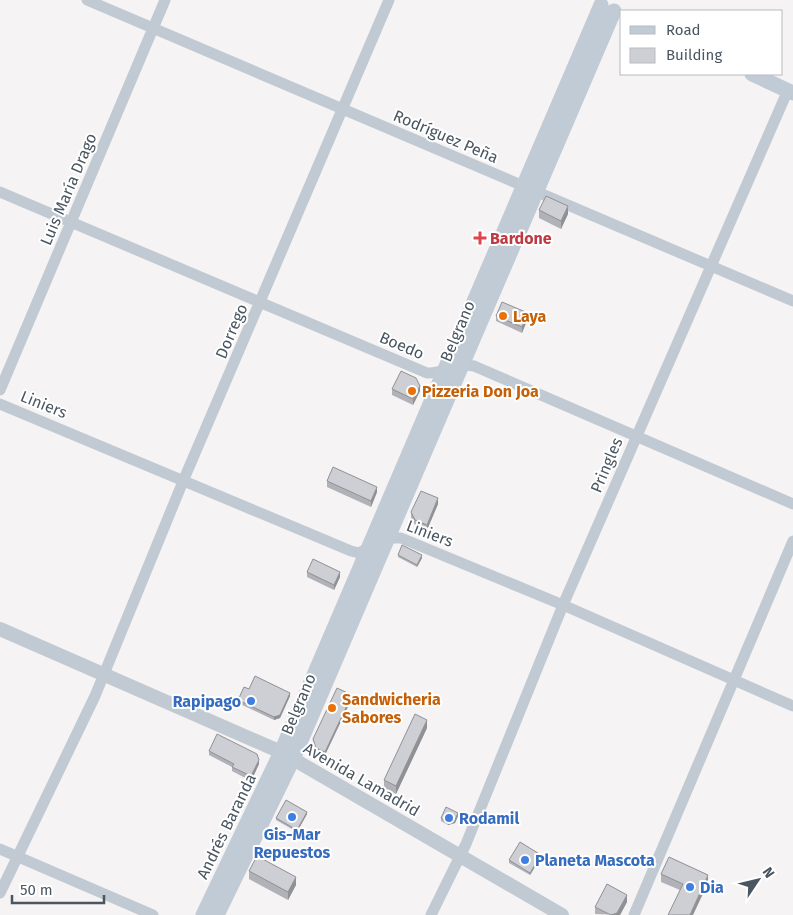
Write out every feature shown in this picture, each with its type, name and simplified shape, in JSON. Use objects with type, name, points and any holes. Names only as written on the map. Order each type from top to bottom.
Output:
[{"type":"main road","name":"Belgrano","points":[[287,756],[388,538],[462,364],[529,189],[607,5]]},
{"type":"main road","points":[[754,75],[791,91]]},
{"type":"main road","name":"Belgrano","points":[[287,756],[368,550],[445,369],[529,189]]},
{"type":"main road","name":"Andrés Baranda","points":[[203,915],[287,756]]},
{"type":"main road","name":"Andrés Baranda","points":[[217,915],[287,756]]},
{"type":"street","name":"Rodríguez Peña","points":[[88,0],[793,301]]},
{"type":"street","name":"Luis María Drago","points":[[0,390],[165,0]]},
{"type":"street","name":"Dorrego","points":[[0,893],[104,675],[184,480],[389,0]]},
{"type":"street","name":"Pringles","points":[[430,915],[460,856],[636,436],[791,91]]},
{"type":"street","name":"Boedo","points":[[0,192],[427,373],[462,364]]},
{"type":"street","points":[[462,364],[474,366],[793,504]]},
{"type":"street","name":"Liniers","points":[[0,404],[351,551],[359,553],[388,538],[401,538],[564,605],[793,706]]},
{"type":"street","points":[[634,915],[735,681],[793,540]]},
{"type":"street","name":"Avenida Lamadrid","points":[[0,629],[287,756],[562,915]]},
{"type":"street","points":[[0,850],[153,915]]},
{"type":"building","points":[[546,196],[568,206],[561,221],[539,210]]},
{"type":"building","points":[[502,302],[528,313],[522,327],[496,316]]},
{"type":"building","points":[[401,371],[416,378],[420,386],[413,399],[392,389]]},
{"type":"building","points":[[333,467],[377,487],[371,501],[327,481]]},
{"type":"building","points":[[421,491],[438,498],[427,525],[415,520],[411,512]]},
{"type":"building","points":[[402,545],[422,555],[417,565],[398,555]]},
{"type":"building","points":[[313,559],[340,572],[334,585],[307,572]]},
{"type":"building","points":[[255,676],[290,693],[280,715],[274,717],[238,700],[244,687],[249,689]]},
{"type":"building","points":[[337,688],[352,695],[325,752],[316,748],[313,739]]},
{"type":"building","points":[[415,714],[427,720],[396,786],[384,780]]},
{"type":"building","points":[[217,734],[257,754],[259,760],[251,776],[232,767],[234,764],[209,751]]},
{"type":"building","name":"Gis-Mar Repuestos","points":[[286,800],[307,812],[297,830],[276,818]]},
{"type":"building","name":"Rodamil","points":[[446,807],[458,813],[455,820],[448,822],[441,818]]},
{"type":"building","name":"Planeta Mascota","points":[[520,842],[541,855],[530,873],[509,860]]},
{"type":"building","points":[[257,856],[296,877],[288,892],[249,871]]},
{"type":"building","name":"Dia","points":[[669,857],[708,875],[690,915],[668,915],[683,884],[661,874]]},
{"type":"building","points":[[607,884],[627,895],[617,913],[611,915],[595,907]]},
{"type":"place","name":"Bardone","points":[[480,238]]},
{"type":"place","name":"Laya","points":[[503,316]]},
{"type":"place","name":"Pizzeria Don Joa","points":[[412,391]]},
{"type":"place","name":"Rapipago","points":[[251,701]]},
{"type":"place","name":"Sandwicheria Sabores","points":[[332,708]]},
{"type":"place","name":"Gis-Mar Repuestos","points":[[292,817]]},
{"type":"place","name":"Rodamil","points":[[449,818]]},
{"type":"place","name":"Planeta Mascota","points":[[525,860]]},
{"type":"place","name":"Dia","points":[[690,887]]}]
